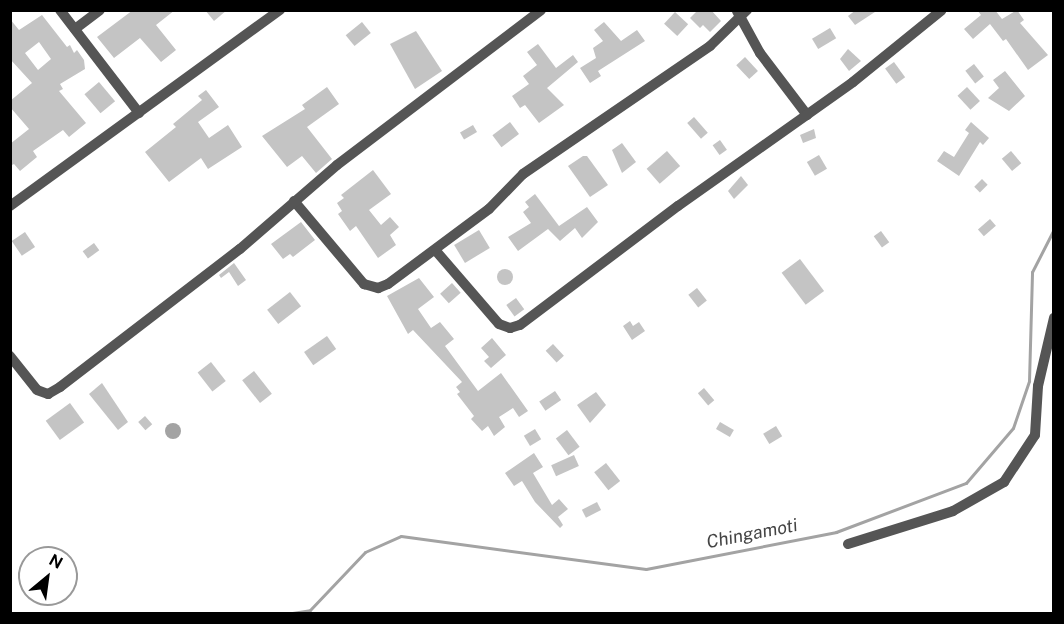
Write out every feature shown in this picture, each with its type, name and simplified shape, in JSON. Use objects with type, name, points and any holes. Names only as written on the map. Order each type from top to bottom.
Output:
[{"type":"street","points":[[60,10],[139,113]]},
{"type":"street","points":[[75,30],[100,10]]},
{"type":"street","points":[[10,206],[280,10]]},
{"type":"street","points":[[10,356],[37,390],[48,394],[240,249],[294,201],[450,77],[542,10]]},
{"type":"street","points":[[436,251],[499,324],[510,328],[520,325],[807,115],[942,10]]},
{"type":"street","points":[[294,201],[364,284],[371,287],[388,284],[436,251],[489,209],[523,174],[710,46],[741,12],[760,53],[807,115]]},
{"type":"street","points":[[848,544],[953,511],[1004,482],[1035,435],[1038,386],[1053,318]]},
{"type":"shaded area","points":[[173,423],[181,431],[173,439],[165,431]]},
{"type":"building","points":[[133,10],[175,10],[156,25],[176,50],[161,62],[140,38],[114,58],[97,37]]},
{"type":"building","points":[[205,10],[227,10],[214,21]]},
{"type":"building","points":[[698,10],[711,10],[721,21],[710,32],[703,25],[700,28],[690,18]]},
{"type":"building","points":[[856,10],[878,10],[855,25],[848,16]]},
{"type":"building","points":[[977,10],[995,10],[1002,19],[1017,10],[1024,20],[1020,23],[1048,55],[1028,70],[1006,39],[1003,41],[990,24],[973,39],[964,29],[981,15]]},
{"type":"building","points":[[675,12],[688,24],[677,36],[664,24]]},
{"type":"building","points":[[42,15],[67,47],[70,45],[74,53],[77,50],[84,60],[85,69],[60,84],[63,89],[59,91],[86,123],[69,137],[63,130],[33,151],[37,157],[20,171],[14,164],[10,166],[10,144],[29,129],[10,107],[10,101],[32,83],[10,59],[10,19],[19,30]],"holes":[[[39,42],[51,59],[38,70],[25,53]]]},
{"type":"building","points":[[362,22],[371,33],[354,46],[346,35]]},
{"type":"building","points":[[604,22],[621,41],[637,30],[645,41],[598,71],[601,76],[590,83],[580,68],[596,58],[593,48],[603,41],[594,30]]},
{"type":"building","points":[[830,28],[836,38],[818,49],[812,39]]},
{"type":"building","points":[[416,31],[442,71],[415,89],[390,44]]},
{"type":"building","points":[[538,44],[556,68],[573,55],[578,62],[547,88],[564,105],[539,123],[525,105],[520,108],[512,96],[529,84],[523,76],[537,65],[527,52]]},
{"type":"building","points":[[848,49],[861,61],[849,71],[840,59]]},
{"type":"building","points":[[745,57],[758,71],[749,79],[736,65]]},
{"type":"building","points":[[894,62],[905,77],[896,84],[885,68]]},
{"type":"building","points":[[974,64],[984,77],[975,83],[965,71]]},
{"type":"building","points":[[1005,71],[1025,96],[1009,111],[988,98],[999,88],[993,80]]},
{"type":"building","points":[[99,82],[115,101],[101,113],[84,94]]},
{"type":"building","points":[[327,87],[339,104],[307,127],[332,159],[316,173],[302,156],[287,167],[262,136],[305,109],[302,105]]},
{"type":"building","points":[[967,87],[980,101],[970,110],[957,96]]},
{"type":"building","points":[[206,90],[219,107],[198,122],[209,138],[228,125],[242,147],[208,169],[201,158],[169,182],[145,152],[176,127],[173,124],[202,100],[198,96]]},
{"type":"building","points":[[694,117],[708,133],[701,139],[687,123]]},
{"type":"building","points":[[510,122],[519,134],[501,147],[492,135]]},
{"type":"building","points":[[971,122],[989,138],[983,145],[980,142],[959,176],[937,161],[944,151],[954,157],[969,133],[965,130]]},
{"type":"building","points":[[473,125],[477,132],[464,139],[460,132]]},
{"type":"building","points":[[814,129],[816,138],[803,143],[800,135]]},
{"type":"building","points":[[720,140],[727,150],[720,155],[713,145]]},
{"type":"building","points":[[622,143],[636,162],[622,173],[612,150]]},
{"type":"building","points":[[667,151],[680,166],[660,184],[647,169]]},
{"type":"building","points":[[1011,151],[1021,163],[1012,171],[1002,159]]},
{"type":"building","points":[[819,155],[827,169],[815,176],[807,162]]},
{"type":"building","points":[[583,156],[587,156],[608,185],[590,197],[568,166]]},
{"type":"building","points":[[373,170],[391,194],[369,210],[381,225],[390,217],[399,227],[390,235],[396,245],[378,258],[356,226],[350,231],[338,214],[342,211],[337,203],[344,198],[341,195]]},
{"type":"building","points":[[741,176],[748,185],[734,199],[728,191]]},
{"type":"building","points":[[982,179],[988,185],[980,192],[974,187]]},
{"type":"building","points":[[535,194],[559,226],[587,207],[598,222],[582,238],[575,228],[560,241],[548,229],[518,251],[508,237],[531,223],[523,212],[529,207],[525,202]]},
{"type":"building","points":[[990,219],[996,226],[984,236],[978,229]]},
{"type":"building","points":[[301,222],[315,240],[293,257],[290,254],[283,259],[271,244]]},
{"type":"building","points":[[479,230],[490,248],[465,263],[454,245]]},
{"type":"building","points":[[881,231],[889,242],[882,248],[874,236]]},
{"type":"building","points":[[25,232],[35,247],[22,256],[12,241]]},
{"type":"building","points":[[94,243],[99,250],[88,259],[83,251]]},
{"type":"building","points":[[800,259],[824,291],[806,305],[782,273]]},
{"type":"building","points":[[234,263],[246,280],[238,286],[229,272],[221,278],[219,275]]},
{"type":"building","points":[[505,269],[513,277],[505,285],[497,277]]},
{"type":"building","points":[[419,278],[434,297],[418,309],[431,328],[440,322],[454,339],[445,346],[478,391],[501,373],[528,411],[519,417],[513,408],[499,417],[505,427],[494,436],[488,426],[482,431],[471,419],[474,416],[457,394],[460,392],[456,387],[462,382],[413,330],[408,334],[387,296]]},
{"type":"building","points":[[452,283],[461,293],[449,303],[440,294]]},
{"type":"building","points":[[697,288],[707,301],[698,307],[688,295]]},
{"type":"building","points":[[290,292],[301,306],[278,324],[267,310]]},
{"type":"building","points":[[516,298],[524,309],[515,316],[506,305]]},
{"type":"building","points":[[630,321],[633,326],[639,322],[645,331],[632,340],[623,326]]},
{"type":"building","points":[[327,336],[336,349],[313,365],[304,352]]},
{"type":"building","points":[[492,338],[506,355],[491,368],[484,361],[489,357],[481,348]]},
{"type":"building","points":[[553,344],[564,356],[557,363],[546,351]]},
{"type":"building","points":[[211,362],[226,381],[212,391],[198,372]]},
{"type":"building","points":[[254,371],[272,394],[260,403],[242,380]]},
{"type":"building","points":[[102,383],[128,422],[118,430],[89,394]]},
{"type":"building","points":[[704,388],[714,400],[708,405],[698,393]]},
{"type":"building","points":[[555,391],[561,400],[545,411],[539,402]]},
{"type":"building","points":[[596,392],[606,405],[590,423],[577,405]]},
{"type":"building","points":[[70,403],[84,422],[60,440],[46,421]]},
{"type":"building","points":[[145,416],[152,424],[145,430],[138,422]]},
{"type":"building","points":[[720,422],[734,430],[730,437],[716,429]]},
{"type":"building","points":[[776,426],[782,436],[769,444],[763,434]]},
{"type":"building","points":[[535,429],[541,439],[530,446],[524,436]]},
{"type":"building","points":[[567,430],[580,447],[568,455],[556,438]]},
{"type":"building","points":[[534,453],[543,467],[533,473],[552,505],[559,499],[568,509],[558,517],[563,525],[560,528],[535,502],[522,481],[514,486],[505,473]]},
{"type":"building","points":[[574,455],[579,466],[556,476],[551,465]]},
{"type":"building","points":[[606,463],[620,481],[608,490],[594,472]]},
{"type":"building","points":[[597,502],[601,510],[586,518],[582,510]]},
{"type":"waterway","name":"Chingamoti","points":[[286,614],[310,610],[365,552],[401,536],[646,569],[836,532],[966,483],[1013,428],[1029,381],[1032,272],[1054,229]]}]
